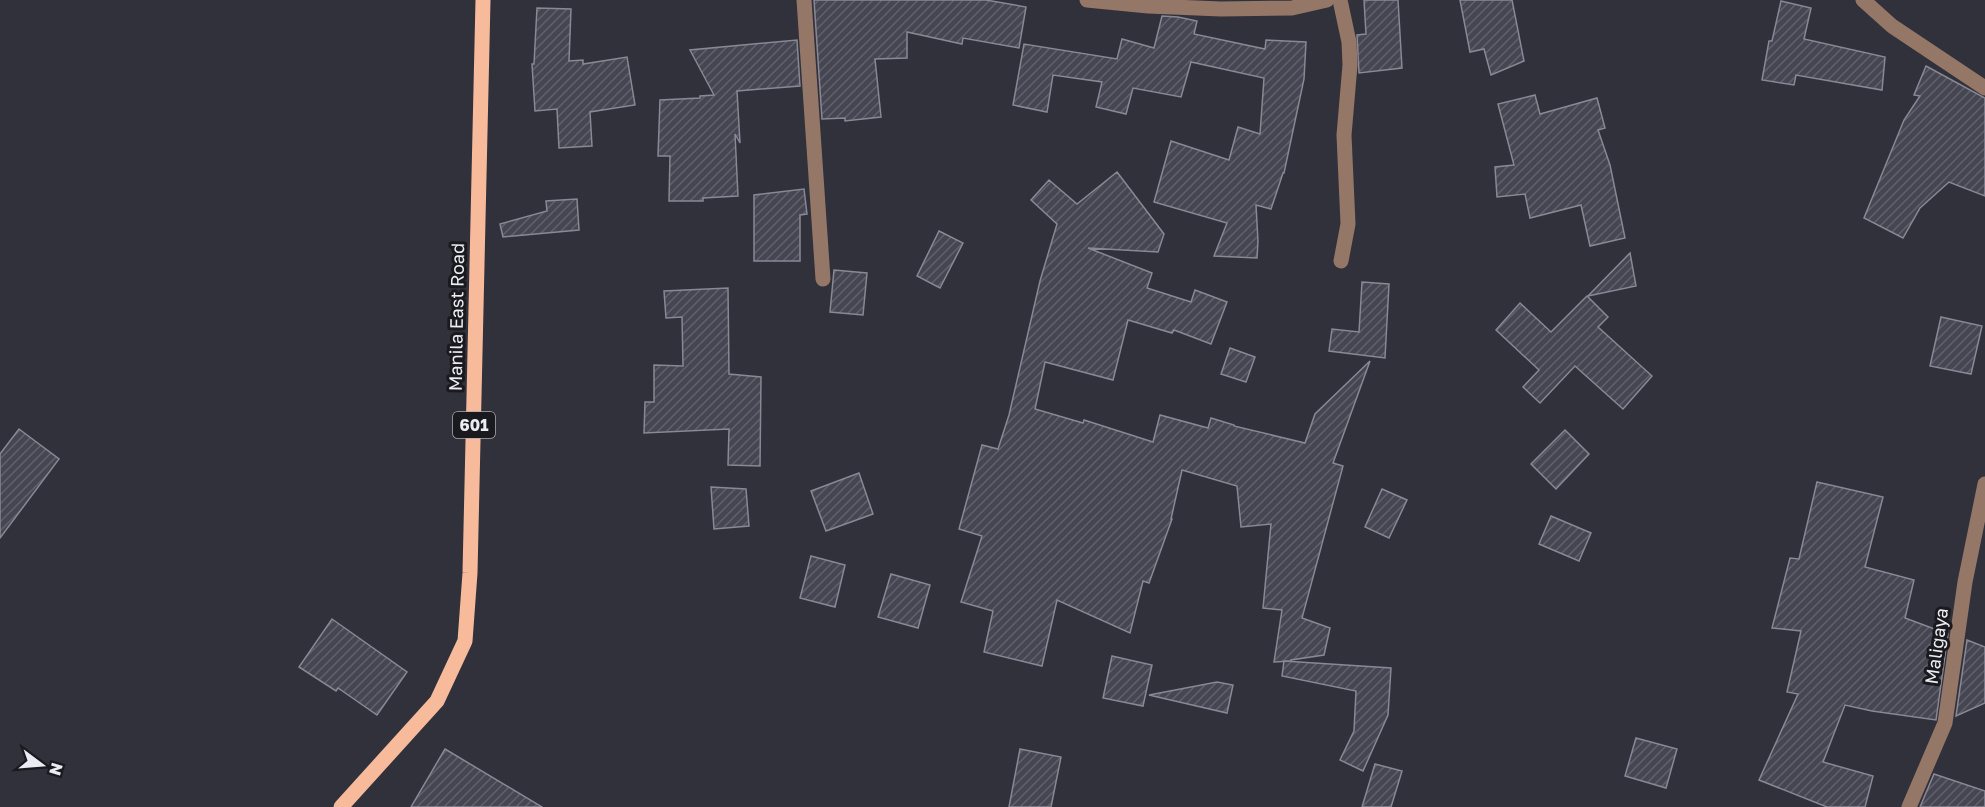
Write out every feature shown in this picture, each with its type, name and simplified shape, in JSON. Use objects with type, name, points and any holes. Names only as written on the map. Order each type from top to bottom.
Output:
[{"type":"main road","name":"Manila East Road","points":[[341,807],[437,701],[465,641],[470,573],[483,0]]},
{"type":"street","points":[[804,0],[823,279]]},
{"type":"street","points":[[1087,0],[1149,6],[1221,9],[1327,0]]},
{"type":"street","points":[[1340,0],[1349,42],[1350,65],[1344,135],[1348,224],[1341,261]]},
{"type":"street","points":[[1863,0],[1892,26],[1985,88]]},
{"type":"street","name":"Maligaya","points":[[1909,807],[1945,723],[1965,582],[1985,484]]},
{"type":"building","points":[[814,0],[986,0],[1026,7],[1019,48],[963,38],[962,44],[907,32],[907,58],[875,59],[881,117],[845,121],[845,118],[822,119]]},
{"type":"building","points":[[1364,0],[1398,0],[1402,68],[1359,73],[1357,35],[1366,34]]},
{"type":"building","points":[[1460,0],[1512,0],[1524,61],[1491,75],[1484,49],[1470,52]]},
{"type":"building","points":[[1781,1],[1811,8],[1804,39],[1885,57],[1882,90],[1796,75],[1794,85],[1762,80],[1769,41],[1772,41]]},
{"type":"building","points":[[537,8],[571,9],[569,61],[583,60],[583,64],[627,57],[635,105],[590,112],[592,146],[559,148],[557,109],[535,111],[532,64],[534,64]]},
{"type":"building","points":[[1162,16],[1197,21],[1194,34],[1265,49],[1266,40],[1306,42],[1304,79],[1284,173],[1271,209],[1256,205],[1257,258],[1214,256],[1227,223],[1154,202],[1171,141],[1229,160],[1238,127],[1260,134],[1264,78],[1191,62],[1181,97],[1133,88],[1126,114],[1096,107],[1102,82],[1053,75],[1047,112],[1013,105],[1024,44],[1117,59],[1122,39],[1154,48]]},
{"type":"building","points":[[797,40],[800,86],[737,91],[740,143],[735,134],[738,196],[703,198],[703,201],[669,201],[670,156],[658,156],[660,100],[714,95],[690,50]]},
{"type":"building","points":[[1926,66],[1985,98],[1985,196],[1949,182],[1920,208],[1903,238],[1864,218],[1904,120],[1920,96],[1914,95]]},
{"type":"building","points":[[1535,95],[1540,114],[1597,98],[1605,128],[1598,130],[1610,165],[1625,238],[1590,246],[1581,205],[1530,218],[1525,194],[1497,197],[1495,167],[1514,165],[1498,104]]},
{"type":"building","points":[[1117,172],[1164,234],[1158,252],[1088,248],[1152,273],[1147,288],[1191,302],[1195,290],[1227,302],[1211,344],[1174,330],[1172,333],[1128,320],[1113,380],[1045,362],[1035,409],[1083,423],[1084,420],[1153,442],[1160,415],[1208,428],[1211,418],[1234,426],[1305,443],[1315,414],[1370,361],[1333,463],[1343,466],[1302,618],[1330,628],[1324,655],[1274,662],[1282,610],[1263,608],[1271,524],[1241,527],[1237,486],[1182,470],[1172,519],[1149,583],[1143,581],[1130,633],[1057,600],[1042,666],[984,652],[993,611],[961,602],[982,536],[959,529],[982,445],[998,449],[1009,415],[1040,281],[1057,224],[1031,200],[1049,180],[1077,204]]},
{"type":"building","points":[[804,189],[807,214],[800,215],[800,261],[754,261],[754,195]]},
{"type":"building","points":[[577,199],[579,230],[503,237],[500,224],[547,211],[546,201]]},
{"type":"building","points":[[939,231],[963,243],[940,288],[917,276]]},
{"type":"building","points":[[1630,253],[1636,286],[1588,296]]},
{"type":"building","points":[[834,270],[867,273],[863,315],[830,312]]},
{"type":"building","points":[[1362,282],[1389,284],[1385,358],[1329,351],[1332,329],[1359,332]]},
{"type":"building","points":[[728,288],[729,374],[761,377],[760,466],[728,465],[729,429],[644,433],[645,402],[654,402],[654,365],[683,366],[682,317],[666,318],[664,291]]},
{"type":"building","points":[[1587,296],[1608,317],[1598,327],[1652,376],[1623,409],[1575,366],[1540,403],[1523,387],[1539,370],[1496,330],[1520,303],[1551,332]]},
{"type":"building","points":[[1941,317],[1982,326],[1971,374],[1930,366]]},
{"type":"building","points":[[1230,348],[1255,357],[1246,382],[1221,374]]},
{"type":"building","points":[[19,429],[59,459],[0,538],[0,454]]},
{"type":"building","points":[[1565,430],[1589,454],[1556,489],[1531,464]]},
{"type":"building","points":[[859,473],[873,514],[826,531],[811,491]]},
{"type":"building","points":[[1817,482],[1883,497],[1865,567],[1914,580],[1905,618],[1948,634],[1936,720],[1845,705],[1823,762],[1873,776],[1865,807],[1827,807],[1759,780],[1798,694],[1787,692],[1801,631],[1772,628],[1790,558],[1799,559]]},
{"type":"building","points":[[711,487],[746,489],[749,526],[714,529]]},
{"type":"building","points":[[1382,489],[1407,500],[1389,538],[1365,527]]},
{"type":"building","points":[[1551,516],[1591,533],[1579,561],[1539,544]]},
{"type":"building","points":[[811,556],[845,565],[835,607],[800,598]]},
{"type":"building","points":[[891,574],[930,585],[918,628],[878,617]]},
{"type":"building","points":[[332,619],[407,672],[377,715],[338,688],[336,691],[299,667]]},
{"type":"building","points":[[1967,640],[1985,647],[1985,703],[1956,716]]},
{"type":"building","points":[[1112,656],[1152,665],[1143,706],[1103,698]]},
{"type":"building","points":[[1284,661],[1391,668],[1388,715],[1363,771],[1340,760],[1354,731],[1356,691],[1282,676]]},
{"type":"building","points":[[1217,682],[1233,685],[1227,713],[1149,695]]},
{"type":"building","points":[[1636,738],[1677,749],[1666,788],[1625,776]]},
{"type":"building","points":[[445,749],[542,807],[411,807]]},
{"type":"building","points":[[1020,749],[1061,757],[1051,807],[1009,807]]},
{"type":"building","points":[[1375,764],[1402,771],[1391,807],[1362,807]]},
{"type":"building","points":[[1934,774],[1985,791],[1985,807],[1920,807]]}]
